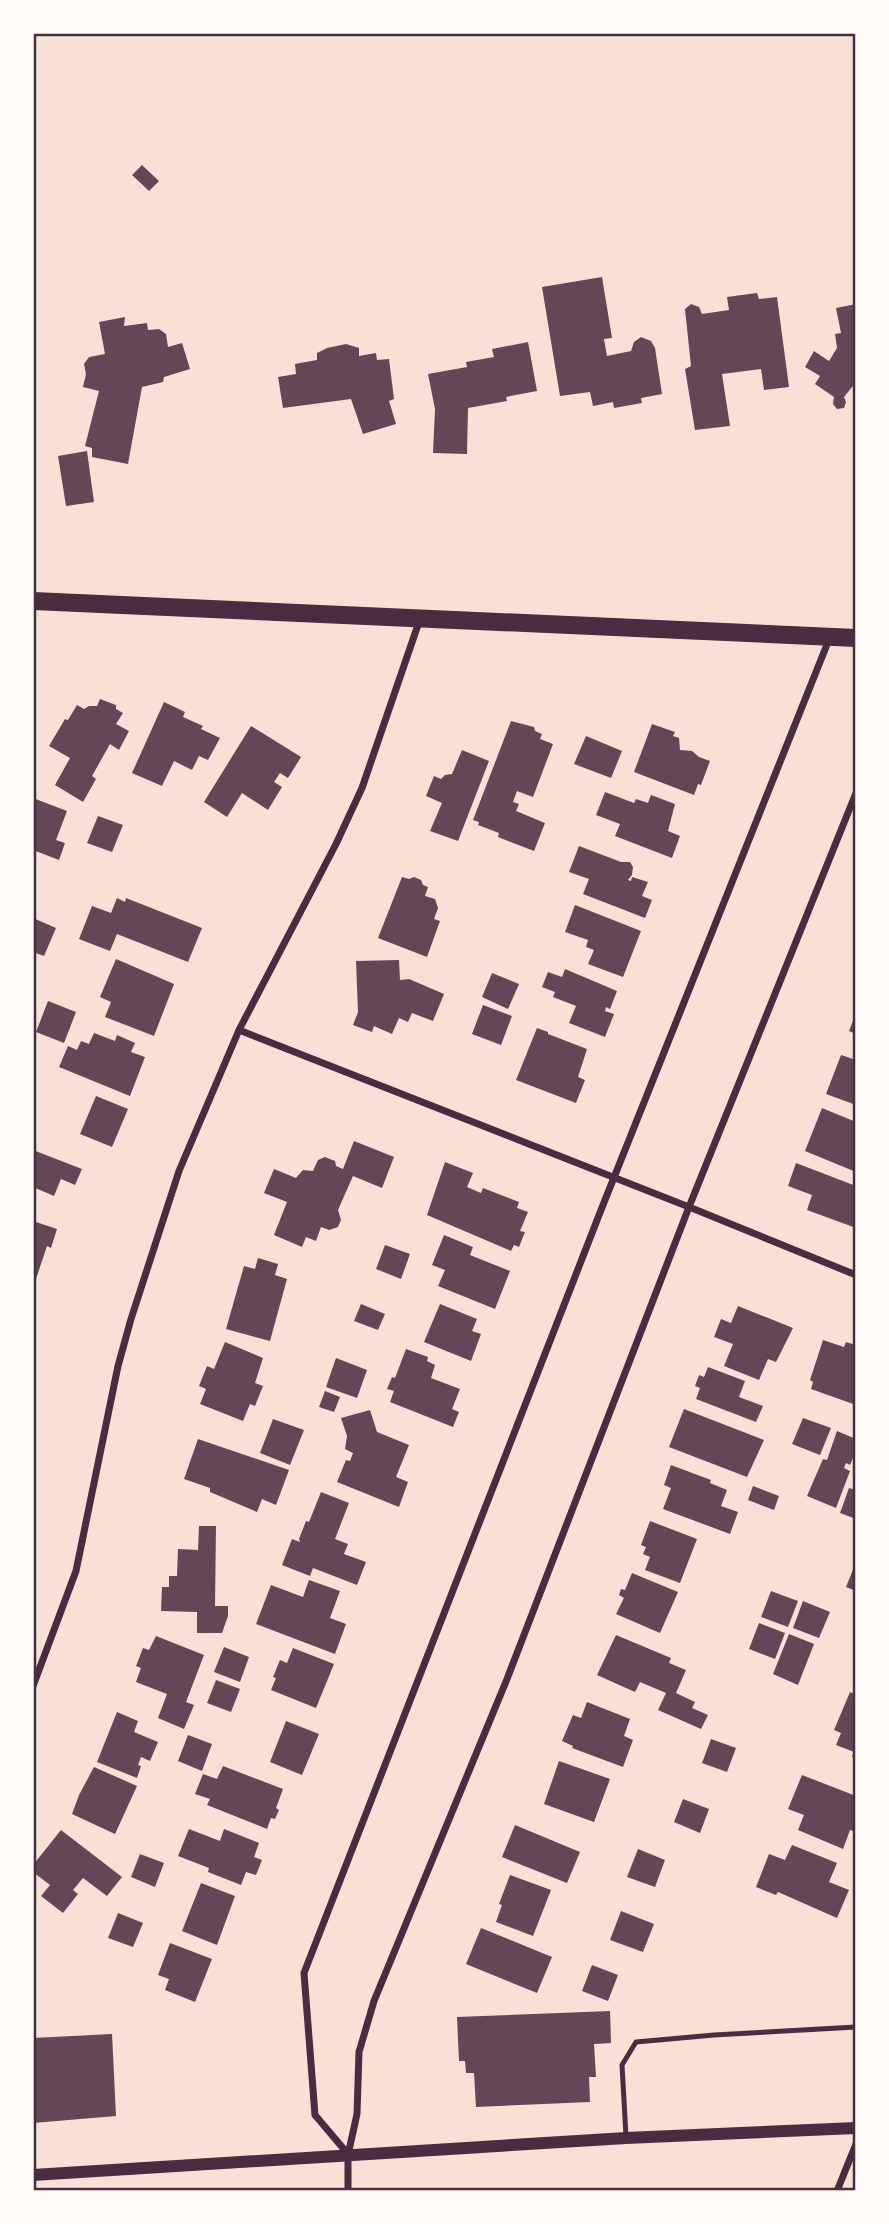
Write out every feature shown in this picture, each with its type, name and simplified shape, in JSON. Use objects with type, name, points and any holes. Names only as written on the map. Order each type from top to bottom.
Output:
[{"type":"main road","points":[[34,602],[856,638]]},
{"type":"street","points":[[33,1686],[76,1571],[118,1366],[179,1171],[239,1030],[336,844],[362,788],[420,619]]},
{"type":"street","points":[[348,2155],[316,2115],[304,1973],[614,1178],[830,638]]},
{"type":"street","points":[[348,2191],[348,2155],[357,2114],[359,2052],[374,2001],[507,1679],[689,1207],[856,793]]},
{"type":"street","points":[[239,1030],[856,1275]]},
{"type":"street","points":[[33,2175],[626,2138],[856,2128]]},
{"type":"street","points":[[837,2191],[856,2144]]},
{"type":"lane","points":[[626,2138],[622,2065],[636,2042],[856,2027]]},
{"type":"building","points":[[142,165],[159,181],[149,191],[132,175]]},
{"type":"building","points":[[602,277],[612,338],[604,339],[607,356],[631,351],[634,342],[641,337],[651,341],[655,348],[662,394],[641,398],[642,403],[614,408],[613,402],[593,406],[590,392],[560,396],[542,287]]},
{"type":"building","points":[[757,293],[759,299],[777,297],[789,387],[764,390],[761,369],[722,374],[730,426],[695,430],[685,369],[691,366],[685,309],[691,304],[699,307],[702,314],[729,310],[727,297]]},
{"type":"building","points":[[856,304],[856,382],[844,397],[844,408],[837,409],[833,404],[834,397],[815,384],[820,376],[805,367],[814,351],[829,361],[837,348],[835,334],[841,333],[836,308]]},
{"type":"building","points":[[125,317],[124,326],[147,323],[148,330],[159,329],[166,334],[168,347],[182,343],[190,369],[164,377],[163,382],[142,387],[128,464],[92,457],[92,448],[85,446],[99,391],[83,387],[86,374],[84,364],[89,357],[105,354],[99,322]]},
{"type":"building","points":[[528,342],[537,391],[506,397],[507,401],[468,408],[467,454],[433,453],[435,409],[428,374],[467,367],[466,362],[494,357],[492,349]]},
{"type":"building","points":[[346,344],[359,348],[359,356],[376,353],[377,360],[389,359],[394,399],[389,401],[396,424],[363,434],[351,399],[283,408],[278,377],[296,374],[295,364],[317,360],[317,353]]},
{"type":"building","points":[[87,451],[94,502],[66,506],[58,456]]},
{"type":"building","points":[[100,699],[116,705],[116,709],[123,713],[116,724],[129,731],[119,750],[110,744],[92,776],[96,779],[83,802],[55,785],[70,758],[49,746],[77,705],[84,709],[97,706]]},
{"type":"building","points":[[164,702],[185,712],[183,717],[220,738],[208,760],[199,756],[192,770],[174,761],[162,786],[132,773]]},
{"type":"building","points":[[511,721],[534,727],[535,731],[542,734],[540,739],[553,744],[533,797],[517,791],[513,802],[519,804],[516,811],[545,823],[534,851],[498,837],[499,833],[478,825],[479,822],[473,820]]},
{"type":"building","points":[[652,724],[675,732],[673,736],[679,738],[680,750],[692,751],[710,761],[694,795],[634,772]]},
{"type":"building","points":[[251,726],[301,757],[288,778],[280,773],[274,782],[282,787],[268,810],[242,793],[227,817],[204,802]]},
{"type":"building","points":[[586,736],[622,751],[611,778],[574,764]]},
{"type":"building","points":[[462,750],[489,761],[458,841],[430,831],[442,803],[426,796],[434,776],[441,779],[452,774]]},
{"type":"building","points":[[605,792],[634,803],[636,799],[648,803],[651,795],[675,804],[668,831],[680,836],[672,858],[615,836],[620,824],[596,815]]},
{"type":"building","points":[[33,798],[67,811],[56,840],[65,843],[59,860],[33,850]]},
{"type":"building","points":[[98,816],[123,825],[112,852],[87,843]]},
{"type":"building","points":[[579,846],[621,862],[630,862],[633,867],[628,880],[631,881],[632,877],[648,882],[642,896],[652,900],[645,918],[583,894],[589,879],[569,872]]},
{"type":"building","points":[[402,877],[421,880],[423,885],[428,887],[425,896],[435,899],[438,908],[434,919],[440,921],[427,957],[378,938]]},
{"type":"building","points":[[117,898],[125,902],[126,898],[202,928],[188,962],[117,934],[110,951],[79,939],[92,906],[111,913]]},
{"type":"building","points":[[575,905],[641,931],[623,977],[588,964],[594,950],[586,947],[588,940],[565,932]]},
{"type":"building","points":[[33,918],[56,928],[44,956],[33,952]]},
{"type":"building","points":[[116,959],[174,984],[154,1036],[105,1017],[111,1002],[100,997]]},
{"type":"building","points":[[399,960],[400,980],[409,979],[444,994],[433,1021],[412,1013],[408,1022],[399,1018],[392,1034],[374,1026],[372,1032],[353,1025],[358,1012],[356,961]]},
{"type":"building","points":[[565,969],[617,991],[610,1009],[606,1007],[605,1011],[614,1014],[605,1037],[569,1023],[576,1006],[553,997],[555,992],[542,987],[548,972],[562,977]]},
{"type":"building","points":[[492,973],[519,984],[508,1009],[482,997]]},
{"type":"building","points":[[48,1001],[76,1012],[64,1043],[36,1032]]},
{"type":"building","points":[[483,1005],[512,1016],[501,1045],[472,1034]]},
{"type":"building","points":[[856,1013],[856,1034],[849,1031]]},
{"type":"building","points":[[537,1028],[587,1049],[578,1077],[585,1080],[576,1103],[516,1080]]},
{"type":"building","points":[[94,1033],[115,1041],[117,1035],[135,1043],[131,1052],[145,1057],[130,1096],[59,1067],[68,1046],[77,1050],[81,1041],[89,1044]]},
{"type":"building","points":[[841,1055],[856,1060],[856,1105],[826,1094]]},
{"type":"building","points":[[96,1096],[128,1109],[112,1147],[80,1134]]},
{"type":"building","points":[[822,1108],[856,1122],[856,1172],[805,1151]]},
{"type":"building","points":[[354,1141],[394,1157],[382,1188],[353,1176],[338,1210],[341,1220],[338,1227],[329,1230],[321,1227],[316,1241],[306,1237],[302,1247],[274,1235],[287,1202],[264,1193],[274,1169],[296,1178],[303,1170],[313,1171],[318,1160],[325,1157],[335,1161],[336,1166],[343,1169]]},
{"type":"building","points":[[33,1150],[82,1169],[75,1185],[61,1179],[54,1196],[33,1187]]},
{"type":"building","points":[[445,1162],[473,1173],[467,1187],[481,1193],[483,1188],[519,1202],[517,1208],[528,1212],[520,1231],[525,1232],[519,1247],[514,1245],[511,1251],[427,1215]]},
{"type":"building","points":[[796,1163],[856,1186],[856,1228],[807,1210],[812,1195],[788,1186]]},
{"type":"building","points":[[33,1221],[57,1229],[51,1248],[47,1246],[34,1285]]},
{"type":"building","points":[[444,1235],[473,1247],[470,1255],[510,1271],[495,1309],[438,1286],[445,1270],[432,1265]]},
{"type":"building","points":[[385,1245],[410,1254],[401,1279],[376,1269]]},
{"type":"building","points":[[258,1258],[278,1264],[275,1275],[287,1279],[270,1341],[226,1329],[244,1266],[255,1269]]},
{"type":"building","points":[[361,1304],[385,1314],[378,1330],[354,1321]]},
{"type":"building","points":[[440,1304],[477,1319],[472,1331],[481,1334],[471,1361],[424,1342]]},
{"type":"building","points":[[738,1306],[793,1328],[776,1362],[768,1359],[759,1380],[724,1366],[733,1344],[714,1337],[721,1319],[731,1323]]},
{"type":"building","points":[[823,1340],[844,1347],[846,1342],[856,1345],[856,1405],[811,1389],[813,1382],[810,1380]]},
{"type":"building","points":[[225,1342],[263,1358],[255,1383],[263,1386],[255,1406],[250,1404],[243,1421],[200,1404],[206,1389],[199,1386],[207,1366],[214,1369]]},
{"type":"building","points":[[406,1349],[428,1357],[427,1361],[435,1365],[431,1378],[460,1389],[452,1409],[459,1412],[453,1427],[390,1402],[394,1391],[387,1389],[392,1377],[395,1378]]},
{"type":"building","points":[[336,1358],[367,1370],[357,1398],[326,1387]]},
{"type":"building","points":[[708,1367],[745,1381],[739,1397],[763,1406],[756,1422],[696,1399],[700,1388],[695,1386],[699,1375],[704,1377]]},
{"type":"building","points":[[325,1391],[340,1397],[334,1412],[319,1407]]},
{"type":"building","points":[[684,1409],[764,1440],[747,1477],[669,1447]]},
{"type":"building","points":[[370,1410],[377,1432],[409,1445],[396,1477],[408,1482],[399,1507],[337,1482],[346,1460],[350,1461],[353,1453],[345,1449],[347,1436],[341,1418]]},
{"type":"building","points":[[803,1418],[831,1428],[820,1455],[792,1444]]},
{"type":"building","points":[[273,1419],[304,1430],[290,1465],[260,1453]]},
{"type":"building","points":[[837,1431],[856,1439],[856,1451],[850,1465],[846,1463],[844,1468],[850,1471],[836,1508],[807,1496],[823,1459],[827,1460]]},
{"type":"building","points":[[198,1439],[289,1470],[276,1505],[262,1499],[257,1512],[210,1492],[210,1488],[184,1479]]},
{"type":"building","points":[[671,1465],[711,1480],[710,1483],[727,1490],[721,1506],[738,1512],[730,1534],[663,1509],[671,1488],[664,1485]]},
{"type":"building","points":[[753,1486],[779,1496],[774,1510],[748,1500]]},
{"type":"building","points":[[849,1488],[856,1490],[856,1519],[840,1513]]},
{"type":"building","points":[[321,1492],[349,1503],[335,1539],[348,1544],[344,1554],[366,1562],[357,1585],[313,1568],[310,1576],[282,1565],[292,1539],[300,1542],[306,1521],[309,1522]]},
{"type":"building","points":[[650,1521],[697,1539],[680,1583],[645,1570],[650,1557],[643,1554],[646,1547],[641,1545]]},
{"type":"building","points":[[199,1526],[216,1526],[215,1606],[228,1606],[228,1616],[222,1633],[197,1633],[197,1612],[161,1611],[162,1587],[169,1587],[169,1576],[177,1576],[178,1549],[198,1550]]},
{"type":"building","points":[[856,1562],[856,1591],[846,1587]]},
{"type":"building","points":[[632,1573],[678,1592],[660,1633],[616,1614],[624,1598],[619,1595],[621,1589],[625,1590]]},
{"type":"building","points":[[309,1580],[340,1591],[330,1618],[346,1624],[335,1654],[256,1624],[271,1585],[303,1597]]},
{"type":"building","points":[[771,1591],[798,1601],[788,1627],[761,1617]]},
{"type":"building","points":[[803,1601],[830,1612],[819,1638],[793,1628]]},
{"type":"building","points":[[759,1623],[785,1633],[775,1659],[749,1649]]},
{"type":"building","points":[[789,1634],[814,1644],[798,1685],[773,1674]]},
{"type":"building","points":[[616,1635],[671,1658],[669,1663],[686,1670],[676,1693],[695,1702],[692,1708],[708,1715],[701,1729],[658,1710],[666,1693],[640,1682],[635,1692],[597,1675]]},
{"type":"building","points":[[156,1636],[204,1655],[186,1702],[194,1705],[184,1729],[158,1718],[167,1694],[136,1682],[141,1668],[136,1666],[143,1648],[149,1650]]},
{"type":"building","points":[[224,1647],[249,1657],[240,1682],[214,1672]]},
{"type":"building","points":[[293,1648],[334,1664],[316,1708],[271,1690],[280,1660],[287,1663]]},
{"type":"building","points":[[216,1680],[240,1689],[231,1712],[207,1703]]},
{"type":"building","points":[[850,1692],[856,1695],[856,1758],[852,1757],[854,1752],[836,1745],[841,1733],[834,1730]]},
{"type":"building","points":[[587,1702],[630,1719],[624,1736],[633,1740],[623,1767],[572,1748],[573,1746],[562,1741],[573,1715],[581,1718]]},
{"type":"building","points":[[117,1712],[138,1721],[134,1732],[158,1742],[150,1761],[141,1757],[137,1778],[97,1762]]},
{"type":"building","points":[[286,1721],[319,1734],[302,1775],[270,1762]]},
{"type":"building","points":[[188,1735],[212,1744],[202,1771],[178,1761]]},
{"type":"building","points":[[711,1739],[736,1748],[727,1772],[702,1763]]},
{"type":"building","points":[[559,1761],[610,1779],[594,1822],[544,1804]]},
{"type":"building","points":[[223,1766],[283,1789],[276,1808],[279,1810],[275,1819],[271,1818],[267,1829],[207,1805],[210,1799],[195,1794],[203,1774],[217,1779]]},
{"type":"building","points":[[94,1767],[137,1786],[115,1834],[72,1814]]},
{"type":"building","points":[[802,1775],[856,1796],[856,1832],[850,1830],[843,1849],[798,1830],[804,1815],[788,1809]]},
{"type":"building","points":[[683,1799],[709,1809],[700,1833],[674,1822]]},
{"type":"building","points":[[515,1825],[580,1852],[567,1883],[502,1857]]},
{"type":"building","points":[[189,1829],[220,1841],[224,1829],[259,1843],[254,1857],[262,1860],[256,1875],[246,1872],[241,1885],[178,1856]]},
{"type":"building","points":[[61,1830],[122,1877],[107,1896],[83,1878],[73,1890],[78,1894],[63,1913],[41,1896],[50,1885],[33,1872],[33,1865]]},
{"type":"building","points":[[792,1845],[837,1863],[829,1882],[849,1890],[837,1918],[778,1892],[776,1895],[756,1887],[769,1854],[785,1860]]},
{"type":"building","points":[[638,1849],[665,1860],[655,1887],[627,1877]]},
{"type":"building","points":[[140,1854],[164,1863],[155,1887],[131,1877]]},
{"type":"building","points":[[510,1875],[551,1890],[533,1936],[496,1922],[502,1905],[499,1904]]},
{"type":"building","points":[[201,1883],[235,1896],[217,1945],[182,1931]]},
{"type":"building","points":[[621,1911],[654,1924],[643,1952],[610,1940]]},
{"type":"building","points":[[118,1913],[143,1923],[133,1947],[108,1938]]},
{"type":"building","points":[[481,1928],[552,1957],[537,1993],[466,1964]]},
{"type":"building","points":[[170,1943],[212,1959],[195,2002],[165,1990],[169,1979],[158,1975]]},
{"type":"building","points":[[592,1965],[618,1975],[608,2001],[582,1991]]},
{"type":"building","points":[[610,2011],[611,2043],[594,2044],[596,2077],[589,2077],[590,2102],[476,2107],[474,2073],[466,2073],[465,2061],[459,2061],[457,2017]]},
{"type":"building","points":[[112,2034],[116,2116],[33,2123],[33,2038]]}]
